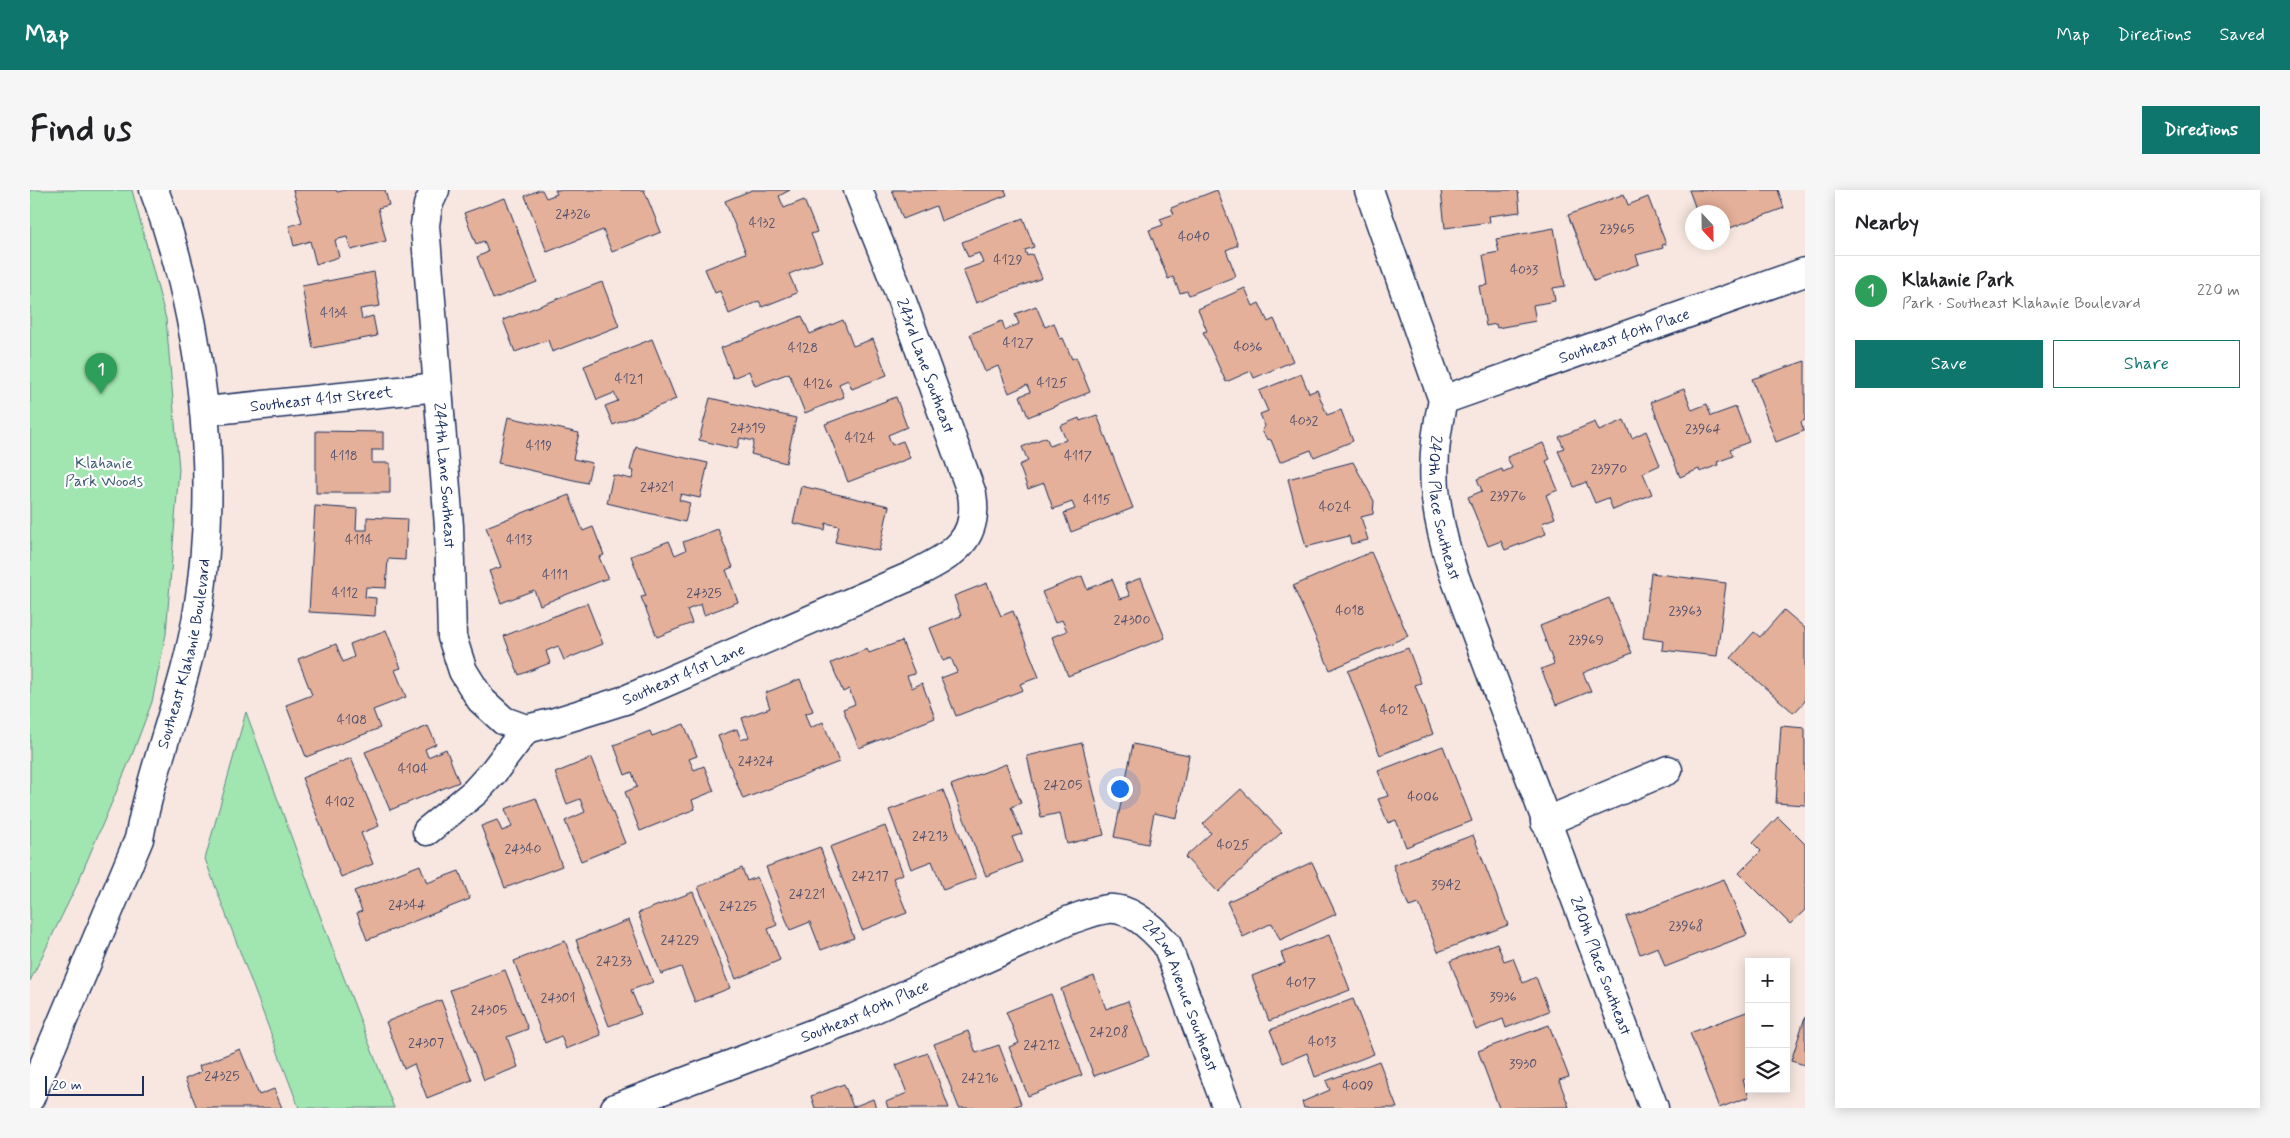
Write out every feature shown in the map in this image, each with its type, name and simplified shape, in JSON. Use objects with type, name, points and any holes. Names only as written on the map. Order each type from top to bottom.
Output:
[{"type":"street","name":"Southeast Klahanie Boulevard","points":[[30,1098],[139,840],[146,798],[175,708],[198,610],[208,515],[206,411],[180,275],[165,218],[154,190]]},
{"type":"street","name":"244th Lane Southeast","points":[[435,190],[428,205],[425,225],[449,526],[452,637],[463,671],[482,700],[504,721],[526,729]]},
{"type":"street","name":"243rd Lane Southeast","points":[[858,190],[898,290],[972,494],[975,512],[963,543]]},
{"type":"street","points":[[1369,190],[1443,400]]},
{"type":"street","name":"Southeast 40th Place","points":[[1443,400],[1805,272]]},
{"type":"street","name":"Southeast 41st Street","points":[[206,411],[438,387]]},
{"type":"street","name":"240th Place Southeast","points":[[1443,400],[1436,432],[1433,465],[1435,500],[1441,536],[1545,822],[1654,1108]]},
{"type":"street","name":"Southeast 41st Lane","points":[[526,729],[583,714],[662,684],[911,576],[947,556],[963,543]]},
{"type":"street","points":[[427,831],[475,792],[508,754],[526,729]]},
{"type":"street","points":[[1545,822],[1668,770]]},
{"type":"street","name":"Southeast 40th Place","points":[[615,1108],[846,1021],[1070,920],[1109,908]]},
{"type":"street","name":"242nd Avenue Southeast","points":[[1109,908],[1132,915],[1150,925],[1167,945],[1227,1108]]},
{"type":"green space","name":"Klahanie Park Woods","points":[[30,190],[132,190],[166,319],[179,469],[166,634],[152,702],[132,755],[75,889],[30,981]]},
{"type":"green space","points":[[246,712],[319,913],[394,1108],[299,1108],[205,859]]},
{"type":"building","points":[[293,190],[336,190],[337,192],[346,190],[385,190],[389,205],[378,208],[386,241],[351,250],[347,237],[335,240],[339,257],[316,264],[310,241],[294,246],[289,226],[302,222]]},
{"type":"building","points":[[542,190],[546,198],[557,194],[555,190],[644,190],[661,232],[612,252],[603,230],[547,252],[525,196]]},
{"type":"building","points":[[752,190],[790,190],[779,196],[784,208],[804,200],[817,232],[811,234],[822,261],[789,274],[797,293],[762,307],[759,301],[729,314],[720,291],[715,293],[705,269],[746,253],[725,201]]},
{"type":"building","points":[[892,190],[1005,190],[1007,195],[941,221],[936,206],[903,219]]},
{"type":"building","points":[[1217,190],[1238,245],[1226,250],[1236,276],[1189,295],[1187,291],[1180,293],[1173,277],[1168,279],[1149,230],[1163,225],[1160,219],[1174,214],[1171,208]]},
{"type":"building","points":[[1441,190],[1518,190],[1520,212],[1489,216],[1490,222],[1445,228]]},
{"type":"building","points":[[1689,190],[1778,190],[1784,208],[1730,228],[1730,205],[1694,205]]},
{"type":"building","points":[[1624,194],[1628,205],[1648,197],[1666,244],[1662,245],[1663,248],[1636,255],[1639,264],[1594,281],[1568,215]]},
{"type":"building","points":[[505,198],[537,282],[493,299],[477,257],[488,252],[484,241],[476,244],[464,213]]},
{"type":"building","points":[[1023,218],[1034,247],[1025,250],[1027,256],[1032,254],[1042,278],[976,303],[963,270],[983,263],[979,253],[968,257],[962,242]]},
{"type":"building","points":[[1554,228],[1565,286],[1553,288],[1555,301],[1533,305],[1536,321],[1497,328],[1496,324],[1486,326],[1479,286],[1488,285],[1483,255],[1499,252],[1496,239]]},
{"type":"building","points":[[374,272],[380,306],[360,309],[362,319],[373,316],[377,336],[313,348],[302,286]]},
{"type":"building","points":[[602,282],[619,326],[552,352],[548,340],[515,352],[503,320]]},
{"type":"building","points":[[1245,288],[1253,306],[1259,303],[1268,322],[1274,319],[1293,361],[1254,378],[1251,371],[1226,382],[1203,332],[1207,331],[1198,309]]},
{"type":"building","points":[[1036,306],[1045,327],[1054,323],[1060,339],[1063,338],[1072,359],[1076,357],[1090,392],[1028,417],[1020,396],[1030,392],[1027,385],[1009,393],[998,366],[985,372],[970,334],[1002,321],[1005,330],[1019,324],[1015,314]]},
{"type":"building","points":[[802,316],[810,334],[843,320],[853,346],[873,339],[887,375],[852,389],[848,380],[839,384],[844,397],[805,413],[789,373],[755,386],[749,371],[733,378],[721,348]]},
{"type":"building","points":[[652,339],[676,399],[613,425],[605,406],[618,401],[614,393],[597,400],[584,366]]},
{"type":"building","points":[[1805,361],[1805,420],[1801,422],[1804,431],[1776,442],[1752,379]]},
{"type":"building","points":[[1301,374],[1309,393],[1317,390],[1327,415],[1341,410],[1353,441],[1314,457],[1311,450],[1280,462],[1271,440],[1267,439],[1262,431],[1265,426],[1260,414],[1268,411],[1259,391]]},
{"type":"building","points":[[1684,389],[1692,410],[1707,404],[1711,416],[1736,407],[1749,442],[1730,449],[1733,456],[1717,462],[1718,465],[1700,472],[1699,469],[1680,477],[1651,402]]},
{"type":"building","points":[[896,397],[907,427],[888,435],[892,445],[903,441],[910,458],[848,482],[825,424]]},
{"type":"building","points":[[710,398],[796,418],[786,463],[751,454],[754,441],[740,438],[737,449],[699,440]]},
{"type":"building","points":[[1097,415],[1133,508],[1071,532],[1064,513],[1075,509],[1072,502],[1053,509],[1044,483],[1028,489],[1019,465],[1028,461],[1022,447],[1046,437],[1050,446],[1066,440],[1060,426],[1079,418],[1080,421]]},
{"type":"building","points":[[508,417],[579,433],[573,459],[592,463],[587,483],[498,463]]},
{"type":"building","points":[[1624,420],[1632,438],[1646,431],[1660,465],[1643,473],[1652,494],[1613,510],[1608,498],[1595,503],[1586,482],[1574,487],[1558,451],[1564,448],[1559,437],[1595,422],[1599,431]]},
{"type":"building","points":[[316,431],[383,432],[383,450],[372,450],[372,463],[390,463],[390,493],[316,493]]},
{"type":"building","points":[[1543,443],[1550,459],[1546,461],[1558,490],[1546,495],[1555,518],[1542,523],[1546,534],[1505,550],[1501,541],[1488,546],[1468,497],[1482,491],[1477,479],[1502,469],[1503,472],[1512,468],[1507,457]]},
{"type":"building","points":[[636,447],[708,463],[700,498],[681,494],[679,500],[690,503],[685,522],[607,503],[613,475],[632,479],[634,471],[630,470]]},
{"type":"building","points":[[1353,462],[1374,501],[1373,514],[1361,517],[1368,540],[1351,544],[1349,536],[1306,547],[1288,479]]},
{"type":"building","points":[[801,486],[889,506],[879,551],[835,542],[839,526],[826,523],[825,530],[793,523]]},
{"type":"building","points":[[569,495],[583,531],[593,527],[604,555],[599,557],[608,578],[540,605],[534,590],[501,603],[489,571],[501,567],[486,527]]},
{"type":"building","points":[[315,506],[357,509],[356,530],[367,530],[367,517],[407,519],[405,560],[388,559],[386,588],[366,587],[365,597],[376,598],[375,616],[309,612]]},
{"type":"building","points":[[718,529],[733,567],[726,570],[738,602],[704,615],[701,604],[687,610],[692,623],[657,637],[641,597],[646,596],[631,556],[669,541],[675,555],[686,550],[683,542]]},
{"type":"building","points":[[1371,552],[1408,636],[1330,670],[1293,586]]},
{"type":"building","points":[[1651,573],[1726,583],[1717,656],[1662,650],[1663,641],[1643,638]]},
{"type":"building","points":[[1082,576],[1087,589],[1112,579],[1120,599],[1130,596],[1125,584],[1141,578],[1165,638],[1068,676],[1052,637],[1067,631],[1062,620],[1055,623],[1042,592]]},
{"type":"building","points":[[987,583],[1001,616],[1013,611],[1039,677],[1020,684],[1023,690],[956,716],[941,678],[957,672],[951,658],[943,661],[930,628],[961,616],[954,596]]},
{"type":"building","points":[[1609,598],[1632,653],[1583,673],[1591,691],[1556,705],[1541,669],[1554,664],[1540,626]]},
{"type":"building","points":[[587,603],[603,644],[564,660],[558,646],[546,651],[550,663],[519,675],[504,636]]},
{"type":"building","points":[[1784,610],[1805,628],[1805,701],[1794,713],[1731,658],[1754,632],[1760,637]]},
{"type":"building","points":[[386,630],[401,668],[395,670],[406,697],[373,710],[380,728],[306,757],[286,705],[312,695],[298,659],[336,644],[343,662],[354,657],[350,644]]},
{"type":"building","points":[[902,641],[915,674],[907,676],[912,688],[922,683],[935,718],[859,748],[843,709],[855,704],[849,689],[843,692],[831,663],[867,649],[869,653]]},
{"type":"building","points":[[1408,648],[1421,683],[1415,685],[1433,734],[1380,755],[1348,671]]},
{"type":"building","points":[[800,679],[813,711],[805,714],[810,728],[823,722],[839,762],[743,799],[718,736],[737,729],[741,740],[749,737],[742,718],[770,708],[765,693]]},
{"type":"building","points":[[684,724],[697,756],[689,759],[694,770],[704,766],[714,791],[692,800],[695,809],[640,831],[625,792],[637,787],[632,772],[625,775],[614,745],[650,731],[652,736]]},
{"type":"building","points":[[428,726],[436,744],[425,749],[428,757],[446,749],[459,782],[390,810],[365,752]]},
{"type":"building","points":[[1781,726],[1805,728],[1805,805],[1776,803]]},
{"type":"building","points":[[1082,743],[1104,835],[1067,844],[1060,813],[1041,817],[1027,756]]},
{"type":"building","points":[[1133,744],[1189,755],[1177,818],[1154,813],[1148,844],[1114,837]]},
{"type":"building","points":[[1443,746],[1472,821],[1406,847],[1396,820],[1388,823],[1378,799],[1388,796],[1378,771]]},
{"type":"building","points":[[351,758],[379,826],[361,833],[373,864],[341,877],[302,778]]},
{"type":"building","points":[[591,758],[625,843],[581,861],[565,821],[585,812],[580,799],[567,804],[555,773]]},
{"type":"building","points":[[1006,764],[1021,803],[1011,807],[1022,834],[1012,837],[1022,862],[986,876],[951,785]]},
{"type":"building","points":[[1241,789],[1282,832],[1218,892],[1185,857],[1211,833],[1203,824]]},
{"type":"building","points":[[943,790],[976,878],[943,890],[932,861],[911,869],[889,810]]},
{"type":"building","points":[[536,798],[562,866],[505,888],[481,826],[497,820],[502,831],[512,827],[505,809]]},
{"type":"building","points":[[1778,817],[1805,844],[1805,910],[1790,924],[1739,873],[1761,851],[1753,843]]},
{"type":"building","points":[[885,826],[903,874],[893,878],[907,913],[862,930],[830,847]]},
{"type":"building","points":[[1473,835],[1508,925],[1438,952],[1419,904],[1409,907],[1393,865]]},
{"type":"building","points":[[820,847],[854,938],[821,950],[810,922],[790,930],[766,867]]},
{"type":"building","points":[[1312,862],[1336,914],[1280,940],[1272,923],[1243,937],[1227,902]]},
{"type":"building","points":[[420,865],[427,883],[459,871],[470,899],[367,940],[357,913],[362,911],[354,891]]},
{"type":"building","points":[[742,868],[747,881],[757,877],[777,925],[768,929],[780,960],[736,979],[698,887]]},
{"type":"building","points":[[1724,879],[1747,935],[1665,967],[1658,947],[1640,954],[1626,917]]},
{"type":"building","points":[[693,892],[730,988],[695,1002],[681,967],[661,974],[638,913]]},
{"type":"building","points":[[629,920],[653,982],[631,990],[641,1014],[609,1026],[576,940]]},
{"type":"building","points":[[1329,935],[1350,990],[1269,1021],[1252,976],[1285,963],[1281,953]]},
{"type":"building","points":[[565,941],[601,1035],[566,1049],[561,1036],[545,1043],[514,961]]},
{"type":"building","points":[[1497,943],[1504,961],[1513,958],[1523,983],[1536,977],[1549,1011],[1506,1028],[1503,1019],[1476,1030],[1450,961]]},
{"type":"building","points":[[505,970],[528,1029],[507,1037],[518,1067],[484,1080],[450,990]]},
{"type":"building","points":[[1094,976],[1106,1009],[1128,1001],[1149,1056],[1094,1076],[1061,989]]},
{"type":"building","points":[[1051,994],[1082,1075],[1028,1096],[1009,1047],[1019,1043],[1006,1012]]},
{"type":"building","points":[[1353,999],[1374,1054],[1315,1077],[1307,1053],[1283,1063],[1270,1030]]},
{"type":"building","points":[[441,1000],[472,1080],[427,1098],[414,1064],[404,1069],[386,1022]]},
{"type":"building","points":[[1745,1012],[1745,1079],[1743,1080],[1745,1093],[1748,1093],[1749,1097],[1719,1108],[1690,1033]]},
{"type":"building","points":[[1805,1017],[1805,1065],[1791,1061]]},
{"type":"building","points":[[1549,1025],[1569,1077],[1559,1080],[1569,1107],[1499,1108],[1478,1051]]},
{"type":"building","points":[[968,1031],[976,1053],[999,1045],[1021,1104],[1010,1108],[959,1108],[934,1044]]},
{"type":"building","points":[[240,1049],[259,1095],[274,1089],[282,1108],[197,1108],[185,1079],[201,1072],[199,1066]]},
{"type":"building","points":[[928,1053],[949,1108],[888,1108],[886,1102],[907,1093],[896,1065]]},
{"type":"building","points":[[1379,1061],[1397,1108],[1304,1108],[1302,1102],[1330,1090],[1326,1081]]},
{"type":"building","points":[[844,1084],[853,1107],[873,1099],[876,1108],[815,1108],[811,1096]]},
{"type":"place","name":"Klahanie Park","points":[[101,394]]}]
